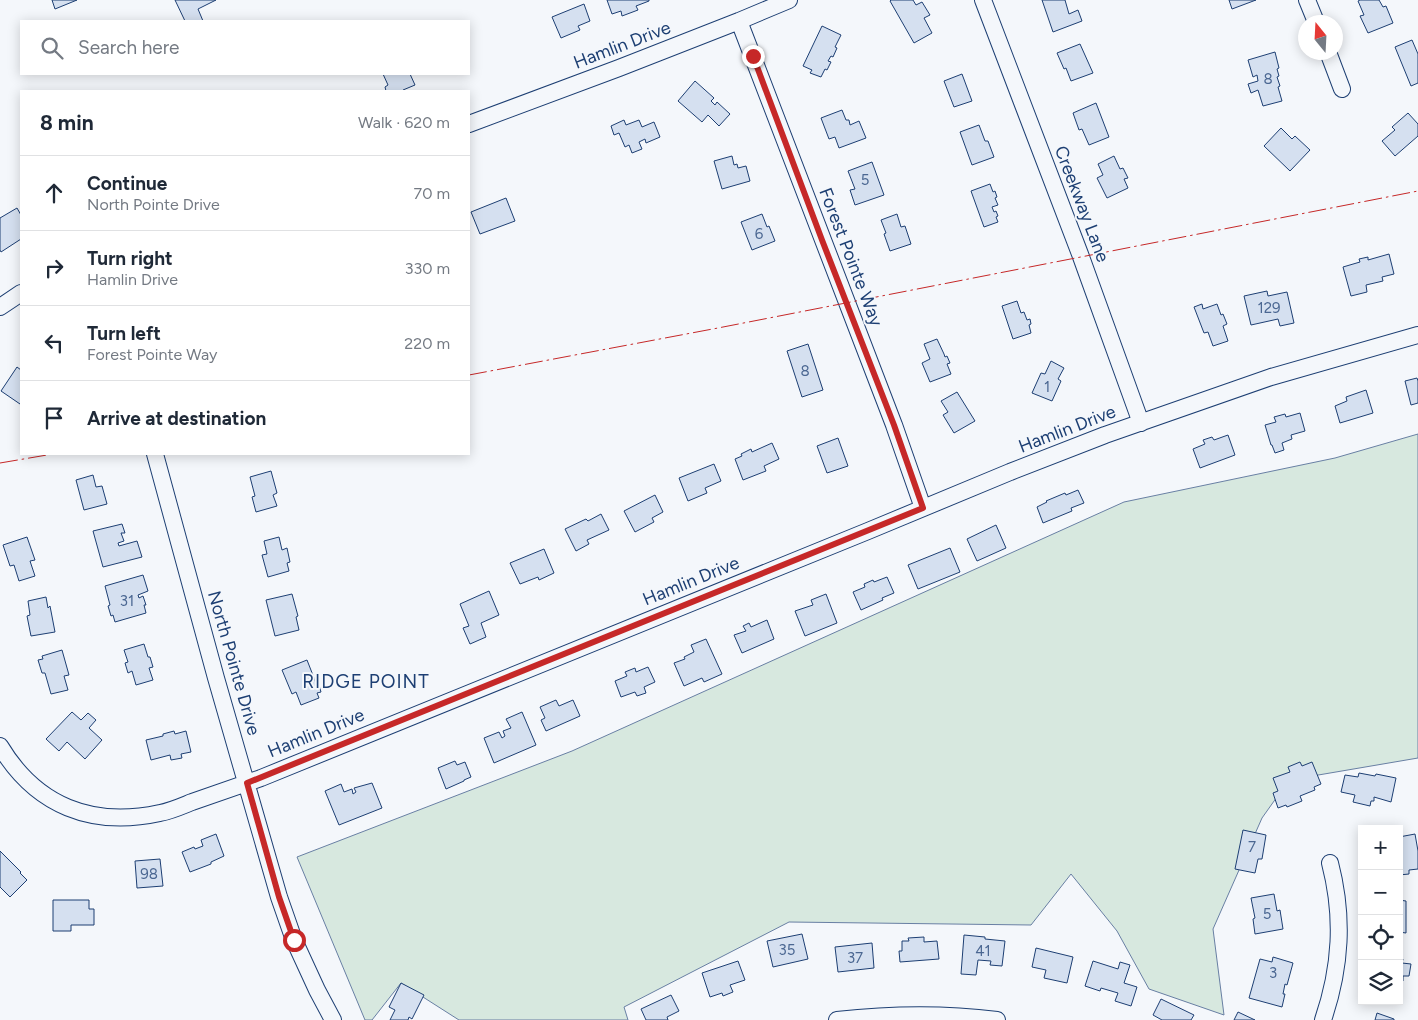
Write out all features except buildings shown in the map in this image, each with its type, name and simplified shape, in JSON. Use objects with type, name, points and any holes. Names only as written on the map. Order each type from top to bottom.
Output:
[{"type":"street","name":"Hamlin Drive","points":[[470,124],[619,68],[788,0]]},
{"type":"street","name":"Creekway Lane","points":[[983,0],[1080,254],[1141,423]]},
{"type":"street","points":[[1307,0],[1313,15]]},
{"type":"street","name":"Forest Pointe Way","points":[[739,21],[894,425],[923,508]]},
{"type":"street","points":[[1331,60],[1342,89]]},
{"type":"street","points":[[0,307],[20,294]]},
{"type":"street","name":"Hamlin Drive","points":[[0,746],[22,778],[54,802],[98,816],[121,818],[162,813],[247,783],[1010,472],[1271,377],[1418,335]]},
{"type":"street","name":"North Pointe Drive","points":[[155,455],[216,678],[279,897],[294,940],[317,990],[334,1020]]},
{"type":"street","points":[[1323,1020],[1334,979],[1338,945],[1339,913],[1335,881],[1330,863]]},
{"type":"street","points":[[837,1020],[870,1016],[917,1014],[967,1016],[997,1020]]},
{"type":"shaded area","points":[[1418,434],[1418,758],[1289,780],[1262,818],[1213,929],[1224,1015],[1149,989],[1117,931],[1071,874],[1031,925],[789,922],[624,1007],[628,1020],[459,1020],[401,983],[372,1020],[365,1020],[297,857],[572,751],[1124,502],[1335,458]]},
{"type":"power","points":[[470,375],[1418,191]]},
{"type":"power","points":[[0,463],[47,455]]},
{"type":"district","name":"RIDGE POINT","points":[[366,681]]},
{"type":"route","points":[[294,940],[279,897],[247,783],[923,508],[894,425],[753,56]]}]
